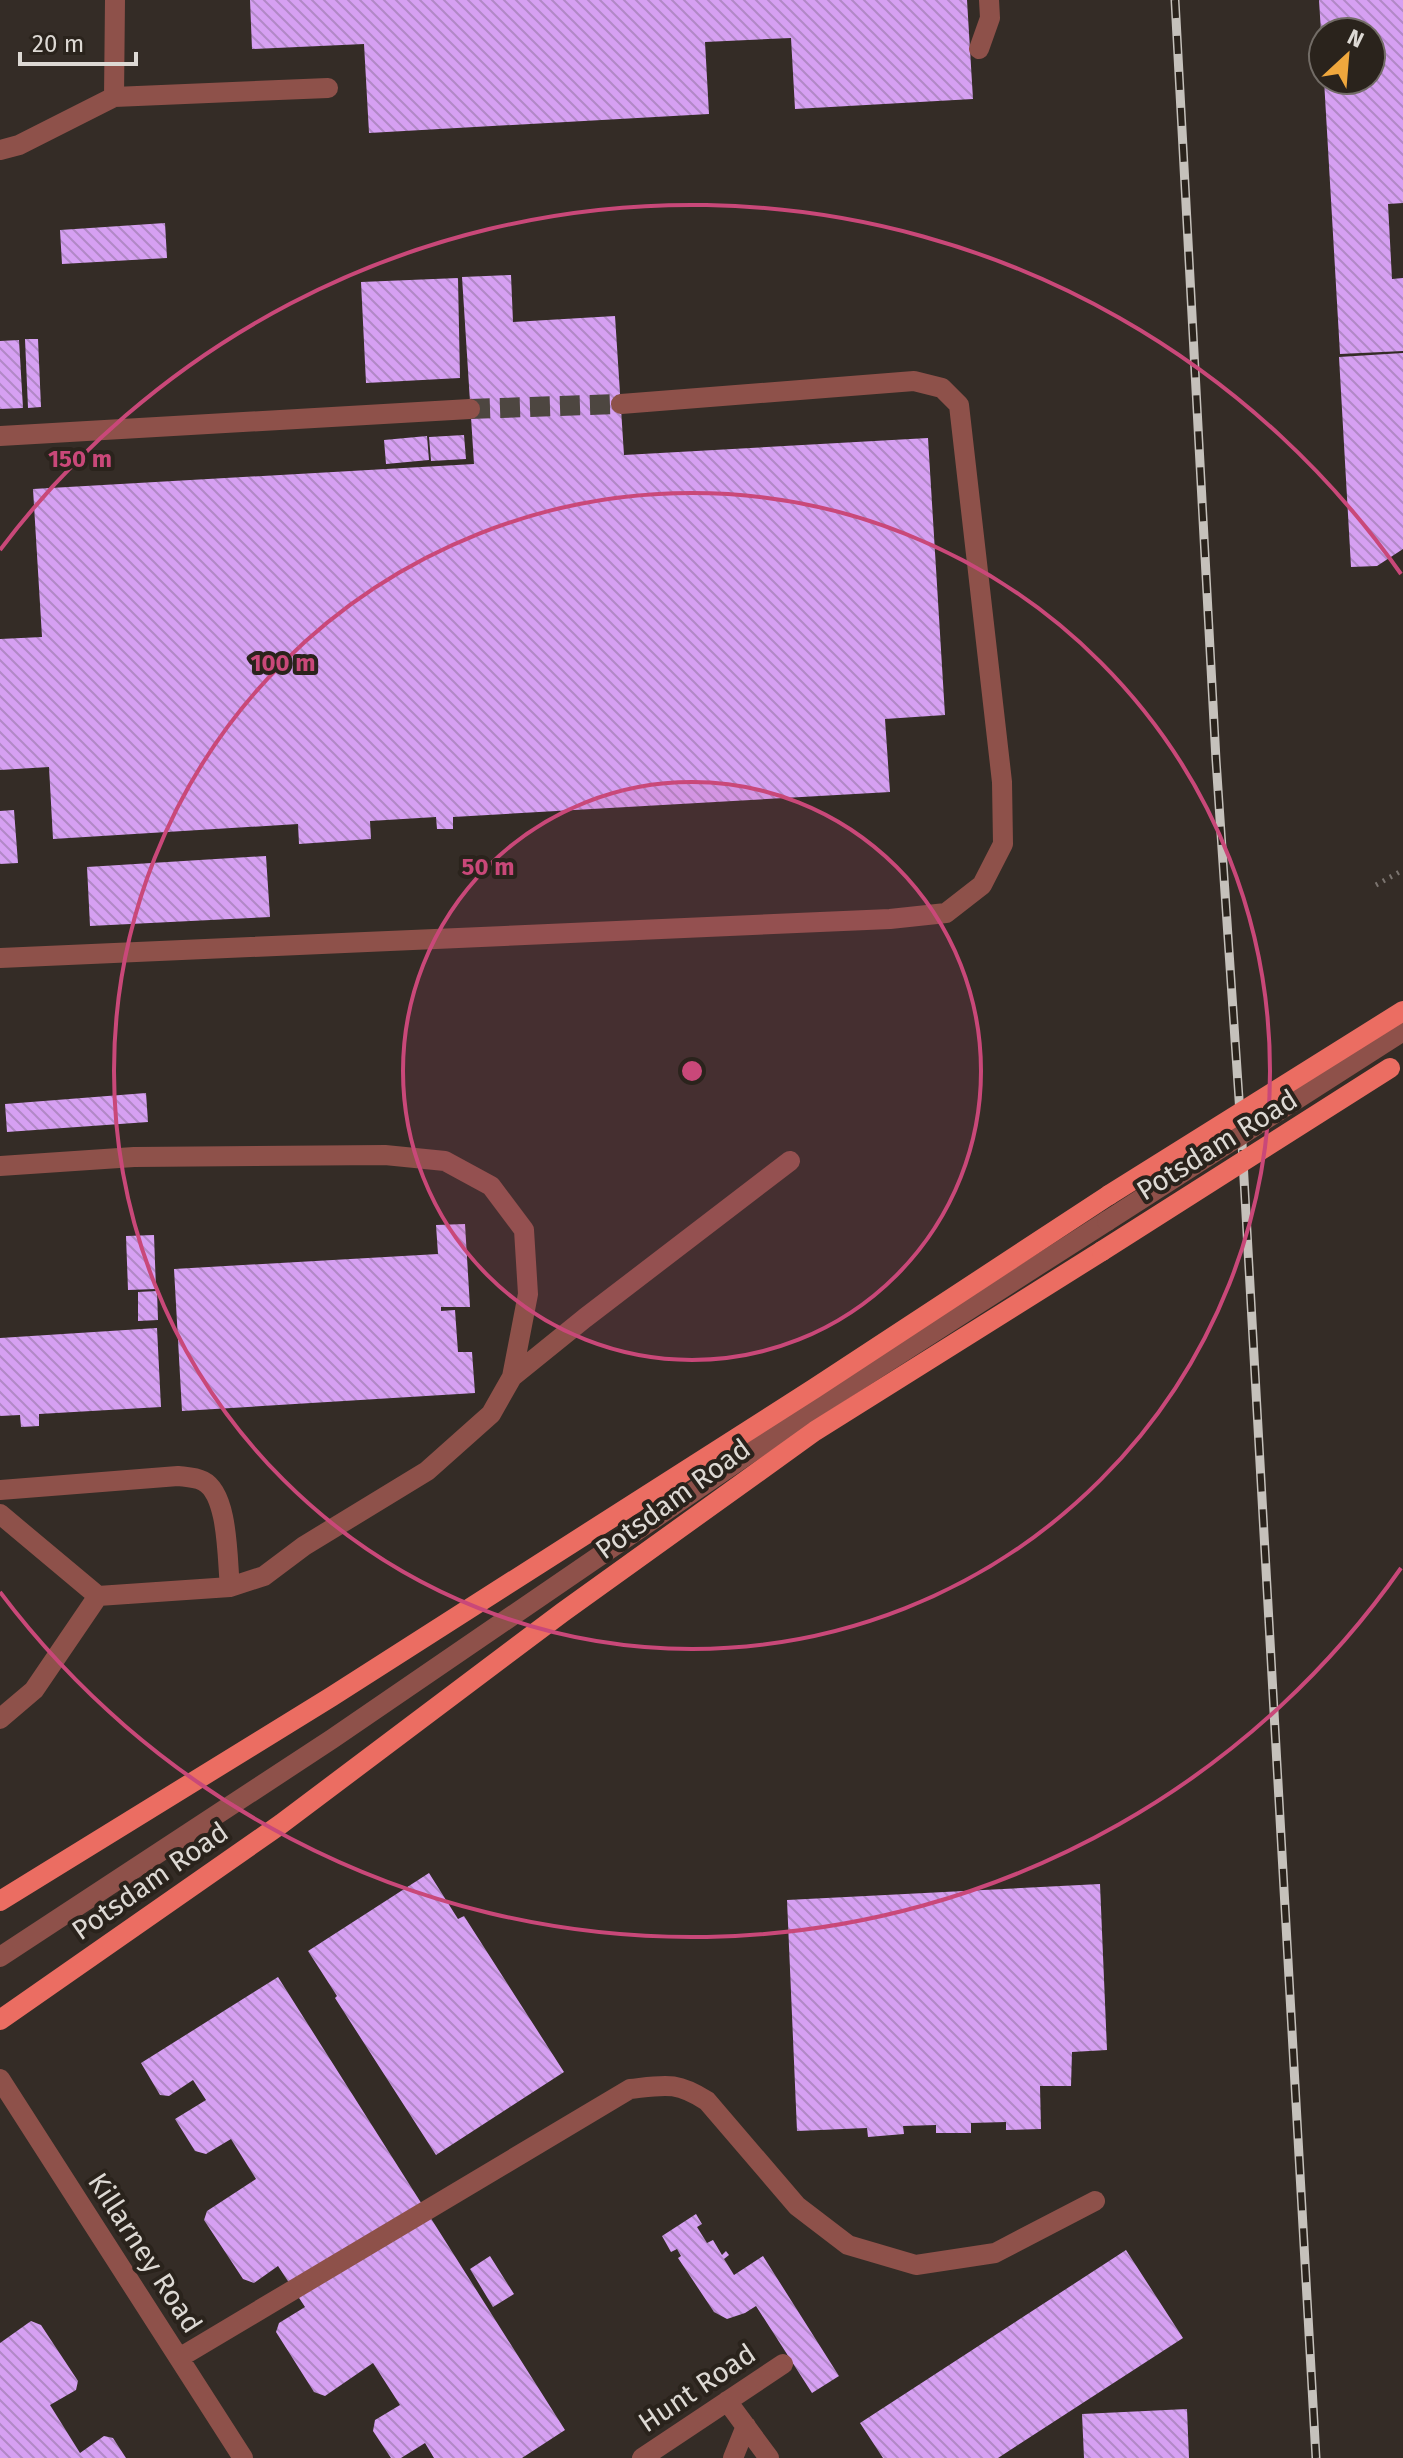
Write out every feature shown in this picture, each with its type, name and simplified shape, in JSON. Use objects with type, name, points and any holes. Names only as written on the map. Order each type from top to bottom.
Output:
[{"type":"main road","name":"Potsdam Road","points":[[0,1901],[331,1697],[815,1388],[1109,1195],[1403,1011]]},
{"type":"main road","name":"Potsdam Road","points":[[0,2020],[281,1824],[563,1612],[815,1431],[1396,1064]]},
{"type":"street","points":[[114,97],[115,0]]},
{"type":"street","points":[[979,49],[990,18],[989,0]]},
{"type":"street","points":[[0,150],[19,145],[114,97],[328,88]]},
{"type":"street","points":[[0,958],[890,919],[946,913],[982,885],[1003,844],[1002,782],[959,405],[942,388],[914,381],[621,404]]},
{"type":"street","points":[[0,436],[470,409]]},
{"type":"street","points":[[0,1957],[332,1739],[826,1401],[1403,1031]]},
{"type":"street","points":[[0,1166],[165,1157],[385,1155],[445,1161],[491,1186],[524,1230],[528,1294],[512,1377],[491,1414],[427,1471],[304,1546],[264,1576],[230,1587],[98,1596],[0,1514]]},
{"type":"street","points":[[512,1377],[790,1161]]},
{"type":"street","points":[[0,1490],[194,1477],[215,1492],[222,1510],[230,1587]]},
{"type":"street","points":[[0,1719],[34,1690],[98,1596]]},
{"type":"street","name":"Killarney Road","points":[[0,2079],[243,2458]]},
{"type":"street","points":[[179,2358],[630,2089],[668,2084],[690,2090],[707,2101],[797,2206],[837,2238],[848,2245],[916,2265],[995,2253],[1095,2201]]},
{"type":"street","name":"Hunt Road","points":[[642,2458],[783,2364]]},
{"type":"street","points":[[727,2401],[769,2458]]},
{"type":"street","points":[[733,2458],[746,2426]]},
{"type":"path","points":[[1376,885],[1403,870]]},
{"type":"building","points":[[250,0],[967,0],[973,99],[795,109],[791,38],[705,42],[709,114],[369,133],[364,44],[252,49]]},
{"type":"building","points":[[1319,0],[1403,0],[1403,203],[1388,204],[1392,279],[1403,278],[1403,351],[1340,354],[1325,96],[1387,96],[1387,16],[1320,16]]},
{"type":"building","points":[[165,223],[167,258],[62,264],[60,230]]},
{"type":"building","points":[[511,275],[513,322],[615,316],[624,455],[928,438],[945,715],[885,719],[890,792],[453,817],[453,829],[437,829],[436,817],[370,821],[371,839],[299,844],[298,824],[53,839],[49,767],[0,770],[0,639],[42,637],[33,489],[474,464],[462,277]]},
{"type":"building","points":[[458,278],[460,378],[366,383],[361,282]]},
{"type":"building","points":[[25,339],[38,339],[41,407],[28,408]]},
{"type":"building","points":[[19,340],[23,408],[0,409],[0,341]]},
{"type":"building","points":[[1403,353],[1403,549],[1377,566],[1351,567],[1339,357]]},
{"type":"building","points":[[464,435],[466,459],[431,461],[429,437]]},
{"type":"building","points":[[427,436],[429,460],[386,464],[384,440]]},
{"type":"building","points":[[14,810],[18,863],[0,864],[0,811]]},
{"type":"building","points":[[266,856],[270,917],[90,926],[87,867]]},
{"type":"building","points":[[146,1093],[148,1122],[7,1132],[5,1104]]},
{"type":"building","points":[[465,1224],[470,1307],[441,1307],[441,1311],[455,1310],[458,1352],[472,1352],[475,1393],[182,1411],[174,1269],[438,1254],[436,1225]]},
{"type":"building","points":[[154,1235],[156,1289],[128,1290],[126,1236]]},
{"type":"building","points":[[157,1291],[158,1320],[138,1321],[138,1292]]},
{"type":"building","points":[[157,1328],[161,1407],[39,1414],[39,1426],[21,1427],[20,1415],[0,1416],[0,1338]]},
{"type":"building","points":[[429,1873],[458,1919],[464,1916],[564,2072],[436,2155],[308,1951]]},
{"type":"building","points":[[1100,1884],[1107,2050],[1072,2052],[1071,2086],[1040,2086],[1041,2129],[1006,2130],[1006,2122],[971,2123],[971,2133],[936,2133],[936,2125],[903,2126],[904,2134],[868,2137],[867,2128],[797,2131],[787,1900]]},
{"type":"building","points":[[278,1977],[565,2430],[522,2458],[434,2458],[425,2443],[401,2458],[391,2458],[373,2431],[375,2420],[400,2405],[373,2363],[325,2396],[314,2392],[276,2332],[279,2323],[305,2307],[278,2266],[254,2283],[243,2279],[204,2220],[207,2211],[256,2179],[231,2139],[206,2154],[195,2151],[175,2119],[206,2100],[193,2080],[169,2096],[160,2095],[141,2063]]},
{"type":"building","points":[[696,2214],[702,2224],[697,2227],[707,2243],[713,2240],[722,2255],[726,2251],[729,2255],[724,2259],[734,2275],[763,2256],[839,2376],[812,2393],[756,2306],[727,2319],[714,2312],[678,2258],[681,2256],[677,2249],[671,2252],[662,2236]]},
{"type":"building","points":[[1126,2250],[1183,2338],[998,2458],[883,2458],[860,2423]]},
{"type":"building","points":[[490,2256],[514,2294],[493,2307],[470,2269]]},
{"type":"building","points":[[31,2321],[41,2325],[78,2381],[76,2390],[50,2405],[80,2453],[104,2436],[113,2438],[126,2458],[0,2458],[0,2343]]},
{"type":"building","points":[[1187,2409],[1189,2458],[1084,2458],[1082,2414]]},
{"type":"tunnel","points":[[470,409],[621,404]]},
{"type":"railway","points":[[1175,0],[1216,760],[1242,1143],[1316,2458]]}]
